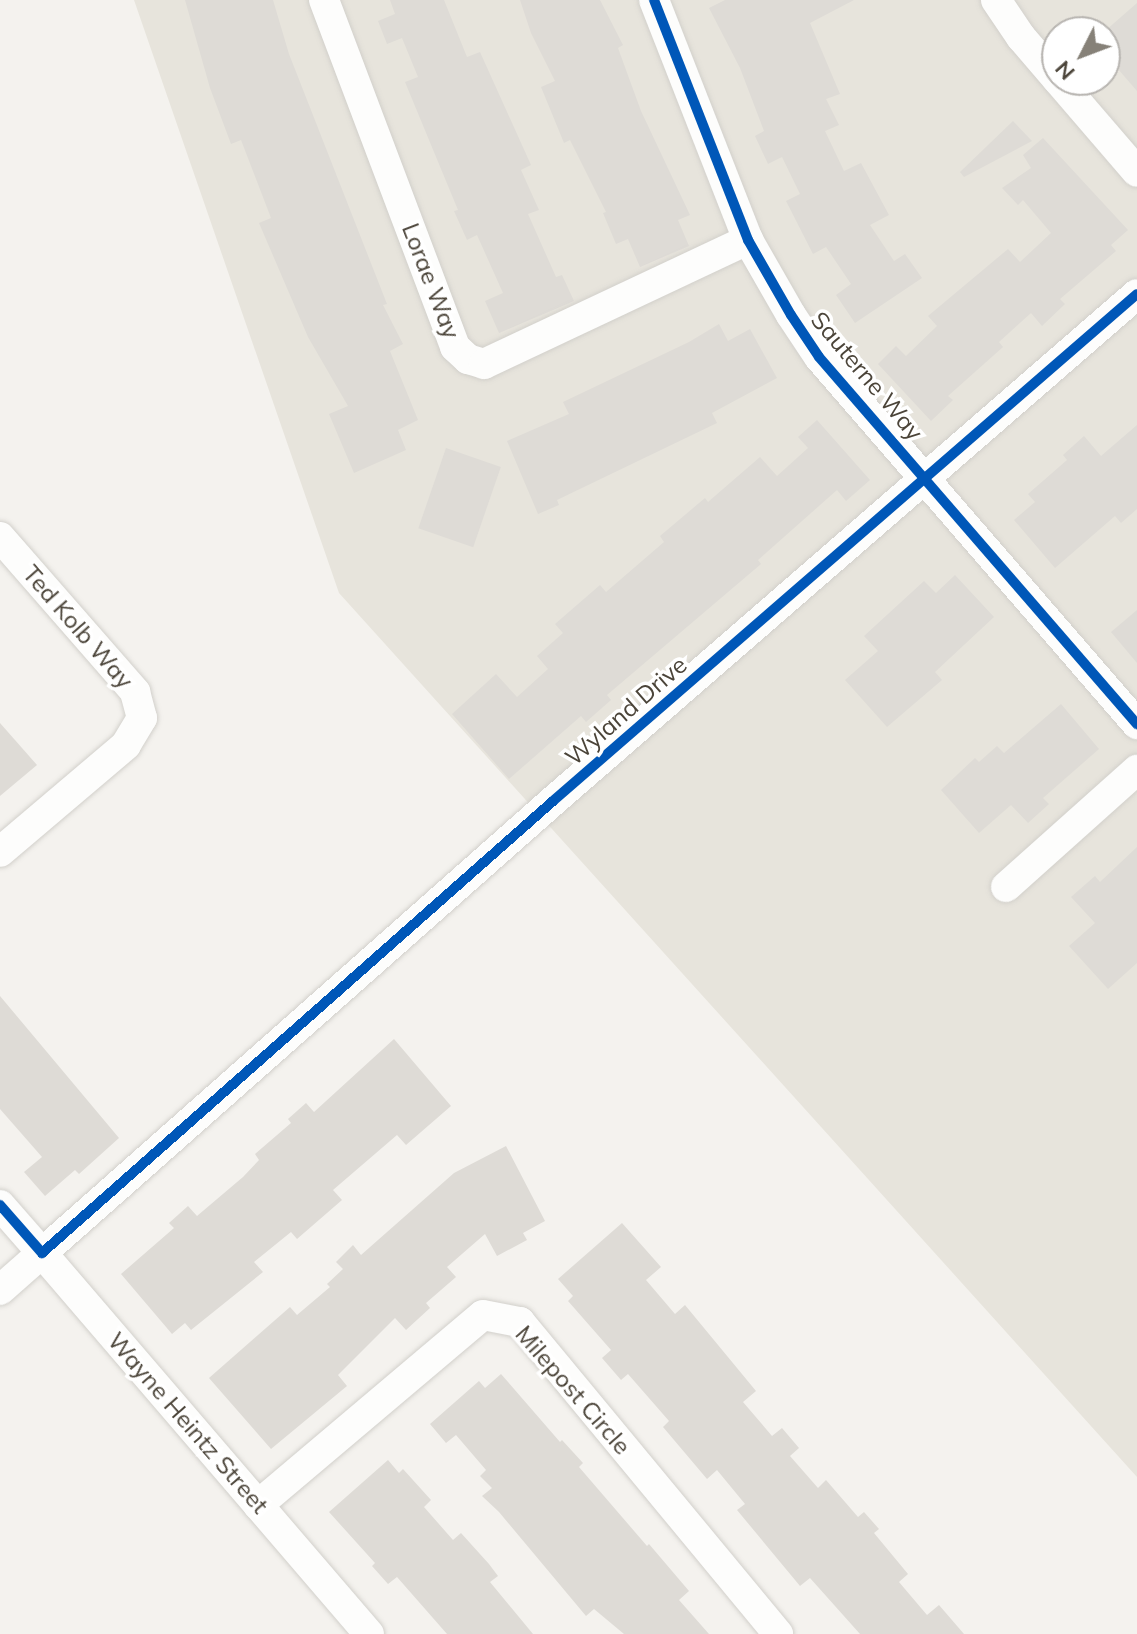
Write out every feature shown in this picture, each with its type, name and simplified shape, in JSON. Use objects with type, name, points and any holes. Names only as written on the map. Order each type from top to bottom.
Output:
[{"type":"street","name":"Lorae Way","points":[[324,0],[455,347],[468,359],[484,364],[748,240]]},
{"type":"street","name":"Sauterne Way","points":[[654,0],[748,240],[819,357],[1137,724]]},
{"type":"street","points":[[996,0],[1041,60]]},
{"type":"street","points":[[1072,96],[1137,172]]},
{"type":"street","name":"Wyland Drive","points":[[42,1253],[565,790],[1137,294]]},
{"type":"street","name":"Ted Kolb Way","points":[[0,537],[135,692],[142,718],[126,745],[0,852]]},
{"type":"street","points":[[1006,887],[1137,770]]},
{"type":"street","name":"Wayne Heintz Street","points":[[0,1205],[369,1634]]},
{"type":"street","points":[[0,1290],[42,1253]]},
{"type":"street","name":"Milepost Circle","points":[[258,1505],[483,1315],[520,1322],[778,1634]]},
{"type":"shaded area","points":[[134,0],[1137,0],[1137,1477],[339,593]]},
{"type":"building","points":[[185,0],[273,0],[289,54],[387,304],[383,305],[403,344],[390,351],[418,420],[398,430],[406,450],[354,473],[329,414],[348,406],[308,337],[259,223],[271,218],[241,140],[231,144],[210,88]]},
{"type":"building","points":[[390,0],[444,0],[467,57],[480,52],[531,165],[521,170],[539,210],[528,214],[556,277],[562,275],[574,301],[499,333],[485,301],[503,293],[477,235],[467,240],[454,211],[458,210],[405,82],[418,77],[402,38],[387,44],[378,21],[395,14]]},
{"type":"building","points":[[520,0],[600,0],[623,45],[618,48],[641,111],[690,215],[678,220],[689,246],[640,267],[628,239],[616,244],[603,213],[606,212],[570,140],[564,143],[541,87],[555,81],[531,33]]},
{"type":"building","points":[[725,0],[854,0],[810,23],[840,94],[826,99],[839,125],[825,131],[844,171],[861,163],[889,215],[870,225],[894,261],[905,254],[922,278],[855,323],[836,295],[851,284],[826,247],[813,254],[786,201],[800,194],[782,157],[768,164],[755,136],[764,131],[740,68],[709,8]]},
{"type":"building","points":[[1137,3],[1137,91],[1121,72],[1121,17]]},
{"type":"building","points":[[1013,121],[1032,141],[964,177],[960,172]]},
{"type":"building","points":[[1043,138],[1128,230],[1111,245],[1116,251],[1060,299],[1065,304],[1042,326],[1031,313],[999,342],[1003,347],[948,396],[953,400],[931,421],[878,364],[896,346],[906,356],[937,326],[928,316],[1008,249],[1020,262],[1051,233],[1023,200],[1018,205],[1002,188],[1031,168],[1023,155]]},
{"type":"building","points":[[719,324],[728,341],[750,329],[777,378],[712,413],[717,423],[557,500],[559,505],[538,514],[507,441],[569,414],[563,402],[689,342]]},
{"type":"building","points":[[817,420],[870,480],[846,501],[837,490],[758,560],[761,564],[607,695],[611,700],[586,722],[581,716],[509,779],[452,714],[496,674],[517,697],[548,669],[537,656],[563,633],[555,624],[600,585],[606,592],[664,542],[660,536],[705,498],[708,502],[760,457],[777,476],[808,448],[798,437]]},
{"type":"building","points":[[1137,425],[1137,509],[1121,523],[1115,516],[1055,568],[1014,520],[1035,502],[1028,494],[1067,460],[1063,455],[1084,436],[1101,456]]},
{"type":"building","points":[[446,448],[501,467],[473,547],[418,528]]},
{"type":"building","points":[[955,575],[994,617],[935,672],[942,680],[887,727],[845,680],[878,651],[864,636],[924,581],[936,593]]},
{"type":"building","points":[[1137,610],[1137,663],[1111,632]]},
{"type":"building","points":[[1061,704],[1099,749],[1043,798],[1049,804],[1028,823],[1011,805],[979,833],[941,790],[975,758],[979,762],[997,746],[1004,753]]},
{"type":"building","points":[[0,723],[37,765],[0,796]]},
{"type":"building","points":[[1137,847],[1137,963],[1108,989],[1069,946],[1095,923],[1071,897],[1095,876],[1100,882]]},
{"type":"building","points":[[0,996],[119,1138],[79,1174],[75,1170],[45,1196],[24,1172],[42,1157],[0,1109]]},
{"type":"building","points":[[394,1039],[451,1106],[406,1145],[397,1135],[333,1190],[342,1200],[297,1239],[291,1232],[254,1262],[263,1272],[191,1330],[185,1323],[172,1334],[121,1274],[174,1228],[169,1223],[188,1206],[197,1216],[243,1177],[259,1160],[255,1154],[291,1123],[288,1119],[306,1103],[314,1112]]},
{"type":"building","points":[[506,1146],[545,1221],[523,1233],[527,1240],[497,1256],[485,1234],[447,1267],[456,1277],[426,1303],[430,1308],[406,1330],[395,1318],[338,1375],[347,1386],[271,1449],[209,1378],[290,1307],[297,1315],[330,1287],[327,1284],[343,1269],[336,1262],[353,1245],[361,1255],[454,1173]]},
{"type":"building","points":[[622,1223],[661,1267],[646,1280],[675,1314],[685,1305],[756,1391],[743,1402],[772,1436],[782,1428],[799,1448],[790,1456],[818,1488],[826,1480],[858,1517],[864,1512],[879,1529],[874,1533],[908,1574],[899,1582],[927,1615],[939,1605],[964,1634],[860,1634],[810,1578],[800,1586],[737,1510],[745,1504],[717,1470],[707,1479],[663,1427],[669,1421],[628,1374],[621,1380],[602,1358],[611,1350],[568,1301],[573,1296],[558,1279]]},
{"type":"building","points":[[501,1374],[560,1442],[562,1440],[583,1463],[579,1467],[689,1591],[679,1600],[709,1634],[624,1634],[594,1609],[586,1616],[482,1496],[492,1488],[480,1476],[486,1470],[456,1435],[446,1443],[430,1424],[479,1381],[485,1388]]},
{"type":"building","points":[[388,1460],[399,1473],[403,1469],[431,1500],[424,1507],[453,1540],[461,1533],[489,1564],[498,1576],[490,1582],[533,1634],[447,1634],[397,1577],[388,1584],[372,1566],[375,1563],[329,1512]]},
{"type":"cycle path","points":[[654,0],[748,240],[819,357],[1137,724]]},
{"type":"cycle path","points":[[0,1205],[42,1253],[553,801],[1137,294]]}]
